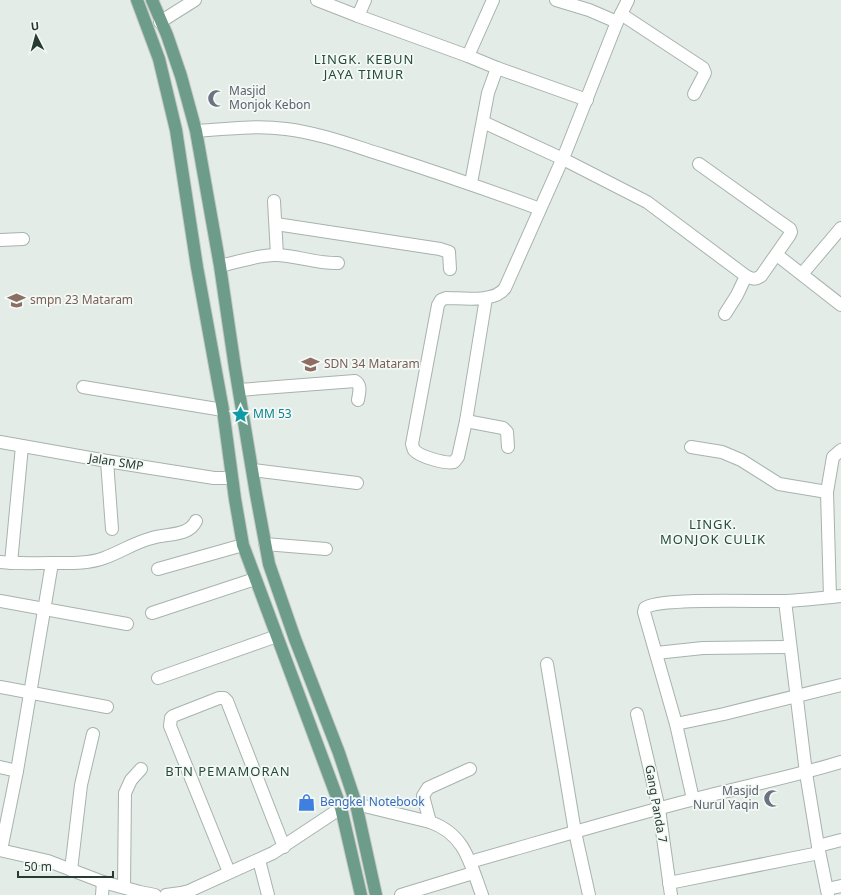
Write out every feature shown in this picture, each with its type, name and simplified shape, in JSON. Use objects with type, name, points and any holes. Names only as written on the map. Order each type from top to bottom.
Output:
[{"type":"main road","points":[[137,0],[159,59],[176,130],[197,267],[223,410],[232,478],[244,545],[265,606],[342,808],[361,895]]},
{"type":"main road","points":[[152,0],[160,22],[167,35],[181,76],[196,131],[220,266],[238,390],[269,564],[295,640],[339,753],[356,804],[376,895]]},
{"type":"main road","points":[[191,224],[211,218]]},
{"type":"main road","points":[[265,606],[282,602]]},
{"type":"street","points":[[160,22],[195,0]]},
{"type":"street","points":[[317,0],[497,68],[587,100]]},
{"type":"street","points":[[358,16],[364,0]]},
{"type":"street","points":[[468,56],[493,0]]},
{"type":"street","points":[[556,0],[619,18],[703,68],[704,73],[694,94]]},
{"type":"street","points":[[486,298],[466,421],[458,457],[454,462],[443,462],[414,451],[412,442],[438,305],[441,300],[446,298],[486,298],[499,294],[505,288],[563,159],[619,18],[628,0]]},
{"type":"street","points":[[471,184],[488,93],[497,68]]},
{"type":"street","points":[[482,122],[563,159],[647,202],[746,276],[753,279],[759,278],[789,236],[791,232],[790,229],[699,164]]},
{"type":"street","points":[[196,131],[249,127],[287,129],[349,144],[471,184],[540,209]]},
{"type":"street","points":[[274,200],[277,255]]},
{"type":"street","points":[[276,224],[440,249],[449,252],[450,269]]},
{"type":"street","points":[[802,274],[841,228]]},
{"type":"street","points":[[0,240],[23,239]]},
{"type":"street","points":[[220,266],[266,255],[277,255],[338,263]]},
{"type":"street","points":[[776,255],[841,305]]},
{"type":"street","points":[[726,314],[746,276]]},
{"type":"street","points":[[238,390],[355,381],[360,386],[358,400]]},
{"type":"street","points":[[83,387],[223,410]]},
{"type":"street","points":[[466,421],[503,428],[507,432],[508,447]]},
{"type":"street","name":"Jalan SMP","points":[[0,442],[214,478],[232,478]]},
{"type":"street","points":[[22,446],[6,563],[71,563],[91,561],[104,558],[142,540],[188,531],[196,521]]},
{"type":"street","points":[[691,447],[722,452],[741,460],[779,484],[828,492]]},
{"type":"street","points":[[693,799],[676,724],[644,612],[646,606],[675,601],[785,601],[836,597],[828,492],[833,457],[841,450]]},
{"type":"street","points":[[107,461],[112,529]]},
{"type":"street","points":[[253,470],[358,483]]},
{"type":"street","points":[[265,544],[326,549]]},
{"type":"street","points":[[158,569],[244,545]]},
{"type":"street","points":[[52,563],[17,771],[0,850],[28,855],[103,882],[155,895]]},
{"type":"street","points":[[152,613],[255,579]]},
{"type":"street","points":[[0,601],[127,624]]},
{"type":"street","points":[[785,601],[806,773],[818,849],[828,892],[841,886]]},
{"type":"street","points":[[158,678],[277,636]]},
{"type":"street","points":[[656,653],[703,648],[790,647]]},
{"type":"street","points":[[547,664],[575,832],[589,895]]},
{"type":"street","points":[[676,724],[724,714],[841,684]]},
{"type":"street","points":[[0,687],[107,707]]},
{"type":"street","points":[[229,872],[170,726],[171,718],[173,716],[219,698],[224,698],[227,702],[284,847]]},
{"type":"street","name":"Gang Panda 7","points":[[637,714],[659,809],[670,889]]},
{"type":"street","points":[[71,870],[81,785],[93,734]]},
{"type":"street","points":[[401,895],[472,868],[575,832],[693,799],[806,773],[841,762]]},
{"type":"street","points":[[0,767],[17,771]]},
{"type":"street","points":[[124,887],[126,793],[131,780],[141,769]]},
{"type":"street","points":[[430,822],[423,796],[428,788],[470,769]]},
{"type":"street","points":[[356,804],[440,825],[458,840],[472,868],[482,895]]},
{"type":"street","points":[[166,895],[181,894],[259,860],[284,847],[342,808]]},
{"type":"street","points":[[670,889],[818,849],[841,840]]},
{"type":"street","points":[[259,860],[268,895]]},
{"type":"street","points":[[102,895],[103,882]]},
{"type":"place","name":"Masjid Monjok Kebon","points":[[216,98]]},
{"type":"place","name":"smpn 23 Mataram","points":[[17,300]]},
{"type":"place","name":"SDN 34 Mataram","points":[[311,364]]},
{"type":"place","name":"MM 53","points":[[240,414]]},
{"type":"place","name":"Masjid Nurul Yaqin","points":[[772,798]]},
{"type":"place","name":"Bengkel Notebook","points":[[307,802]]},
{"type":"district","name":"LINGK. KEBUN JAYA TIMUR","points":[[364,66]]},
{"type":"district","name":"LINGK. MONJOK CULIK","points":[[713,532]]},
{"type":"district","name":"BTN PEMAMORAN","points":[[228,771]]}]
